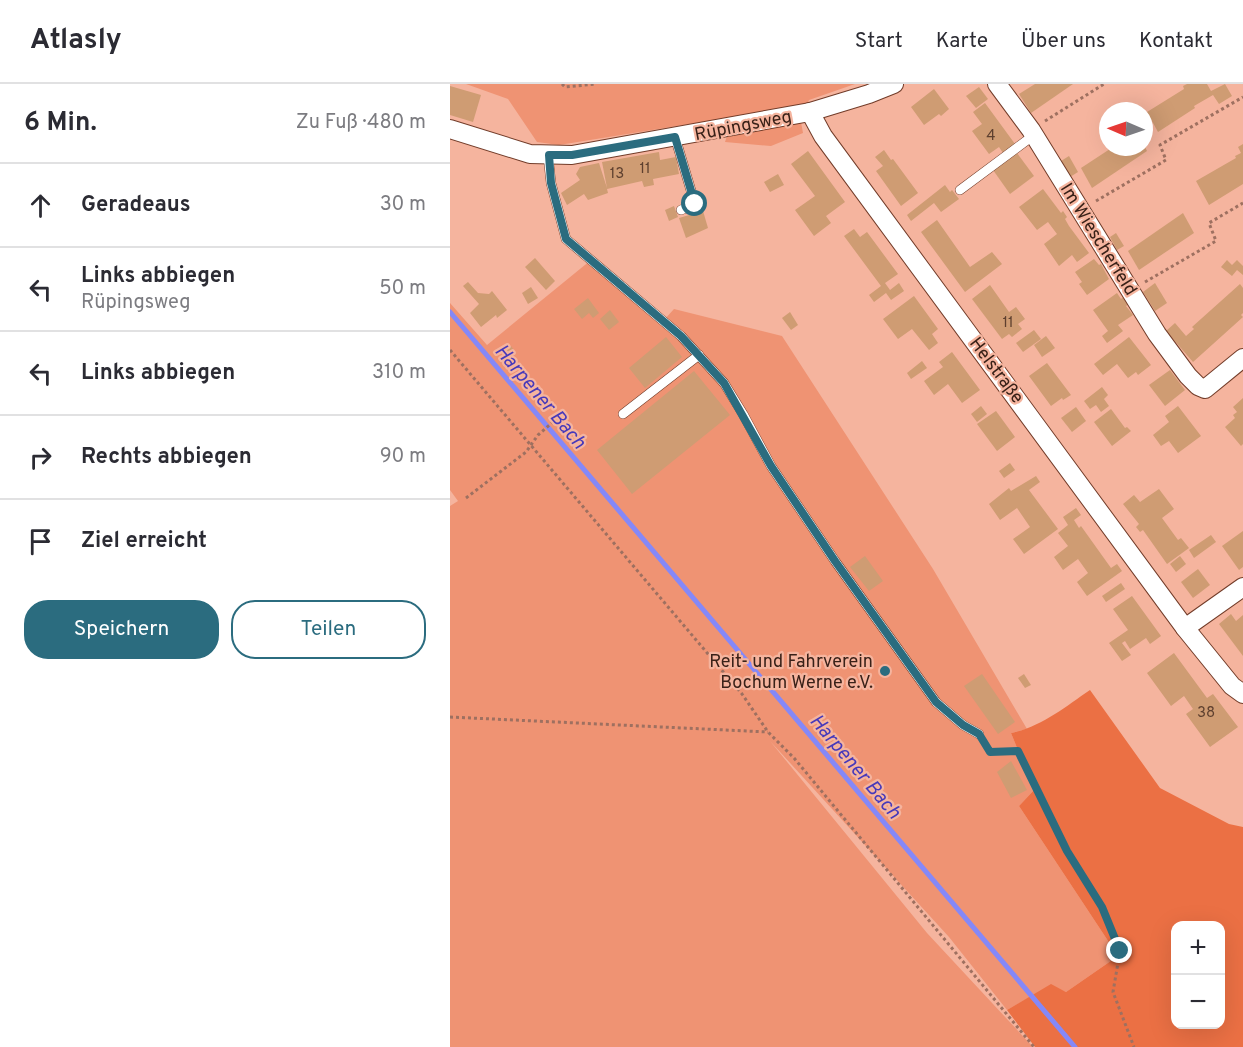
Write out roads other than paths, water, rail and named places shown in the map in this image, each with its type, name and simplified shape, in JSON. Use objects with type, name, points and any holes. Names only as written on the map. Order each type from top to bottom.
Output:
[{"type":"street","name":"Rüpingsweg","points":[[450,129],[530,154],[572,155],[810,112],[894,84]]},
{"type":"street","name":"Im Wiescherfeld","points":[[997,84],[1032,133],[1157,334],[1181,368],[1198,386],[1205,389],[1243,358]]},
{"type":"street","name":"Helstraße","points":[[810,112],[823,136],[1185,628],[1232,686],[1243,694]]},
{"type":"street","points":[[1185,628],[1243,586]]},
{"type":"lane","points":[[960,190],[1032,133]]},
{"type":"lane","points":[[675,137],[695,204],[681,210]]},
{"type":"lane","points":[[549,155],[551,183],[566,239],[664,320],[724,383],[771,466],[835,561],[936,702],[963,725],[979,734]]},
{"type":"lane","points":[[623,414],[699,355]]},
{"type":"waterway","name":"Harpener Bach","points":[[450,312],[1075,1047]]},
{"type":"place","name":"Reit- und Fahrverein Bochum Werne e.V.","points":[[885,671]]}]
